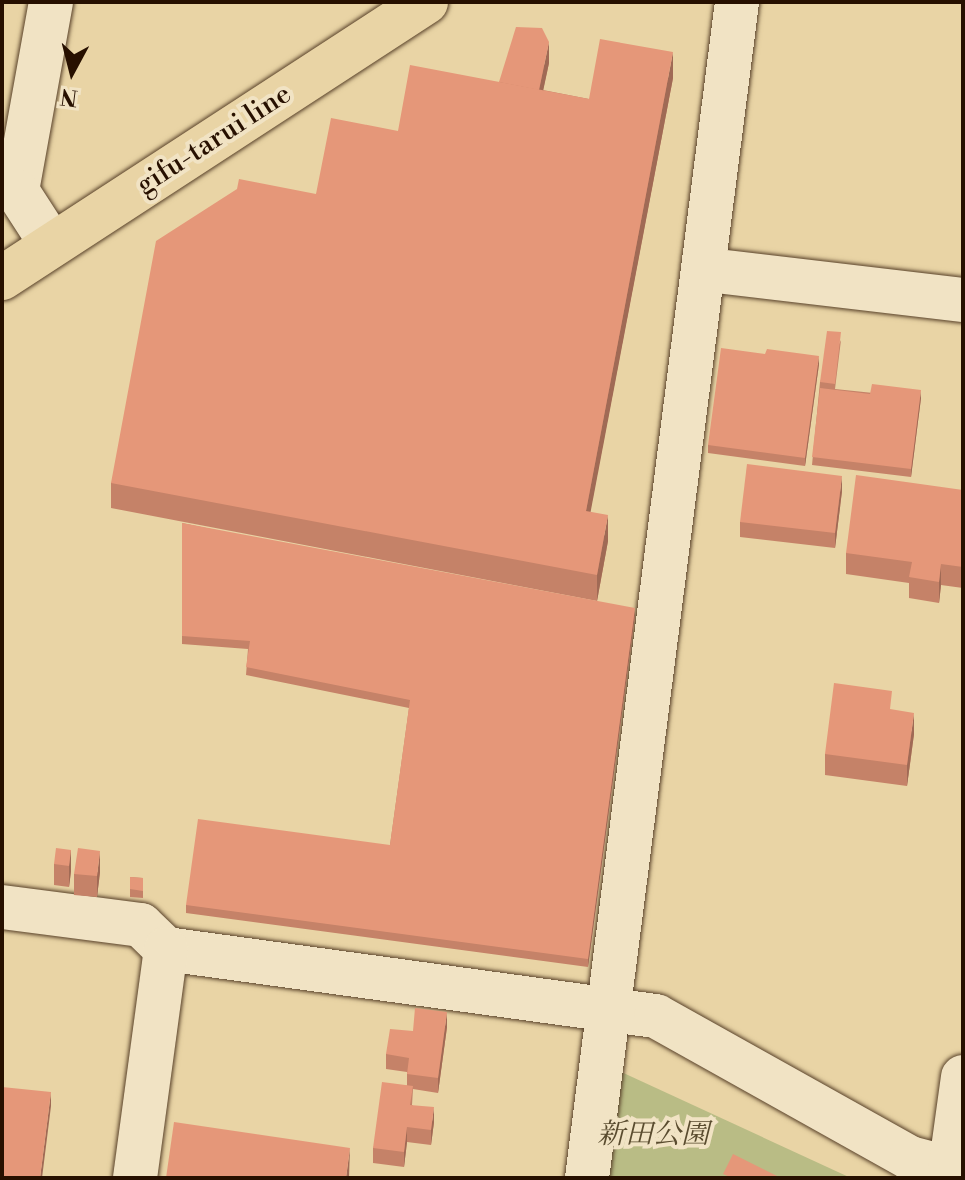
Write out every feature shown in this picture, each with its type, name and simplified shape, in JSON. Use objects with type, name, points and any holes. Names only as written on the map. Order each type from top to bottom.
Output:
[{"type":"main road","name":"gifu-tarui line","points":[[2,278],[426,2]]},
{"type":"street","points":[[51,2],[10,190],[52,245]]},
{"type":"street","points":[[587,1178],[708,270],[737,2]]},
{"type":"street","points":[[708,270],[963,300]]},
{"type":"street","points":[[2,907],[141,925],[166,949],[611,1006],[656,1016],[910,1158],[954,1173],[963,1077]]},
{"type":"street","points":[[135,1178],[166,949]]},
{"type":"green space","name":"新田公園","points":[[617,1070],[851,1178],[601,1178]]},
{"type":"building","points":[[516,27],[542,28],[549,42],[539,90],[499,82]]},
{"type":"building","points":[[600,39],[673,52],[586,511],[608,515],[597,575],[111,483],[156,241],[237,189],[239,179],[316,194],[331,118],[398,131],[410,65],[589,99]]},
{"type":"building","points":[[827,331],[841,332],[835,384],[820,382]]},
{"type":"building","points":[[721,348],[765,354],[767,349],[819,356],[805,458],[708,445]]},
{"type":"building","points":[[872,384],[921,390],[911,469],[812,457],[820,388],[870,394]]},
{"type":"building","points":[[747,464],[842,476],[835,533],[740,522]]},
{"type":"building","points":[[856,475],[963,490],[963,567],[941,564],[939,582],[909,577],[912,562],[846,553]]},
{"type":"building","points":[[182,523],[635,608],[588,959],[186,905],[198,819],[390,845],[410,700],[246,667],[250,641],[182,636]]},
{"type":"building","points":[[834,683],[892,691],[890,709],[914,713],[907,765],[825,754]]},
{"type":"building","points":[[56,848],[71,850],[69,866],[54,864]]},
{"type":"building","points":[[78,848],[100,851],[97,876],[74,874]]},
{"type":"building","points":[[130,877],[143,878],[143,891],[130,889]]},
{"type":"building","points":[[415,1008],[447,1012],[438,1078],[407,1074],[409,1058],[386,1054],[390,1029],[413,1031]]},
{"type":"building","points":[[382,1082],[413,1086],[410,1105],[434,1107],[431,1130],[407,1127],[404,1152],[373,1148]]},
{"type":"building","points":[[2,1087],[51,1092],[40,1178],[2,1178]]},
{"type":"building","points":[[174,1122],[350,1148],[346,1178],[166,1178]]},
{"type":"building","points":[[733,1154],[776,1178],[732,1178],[723,1174]]}]
